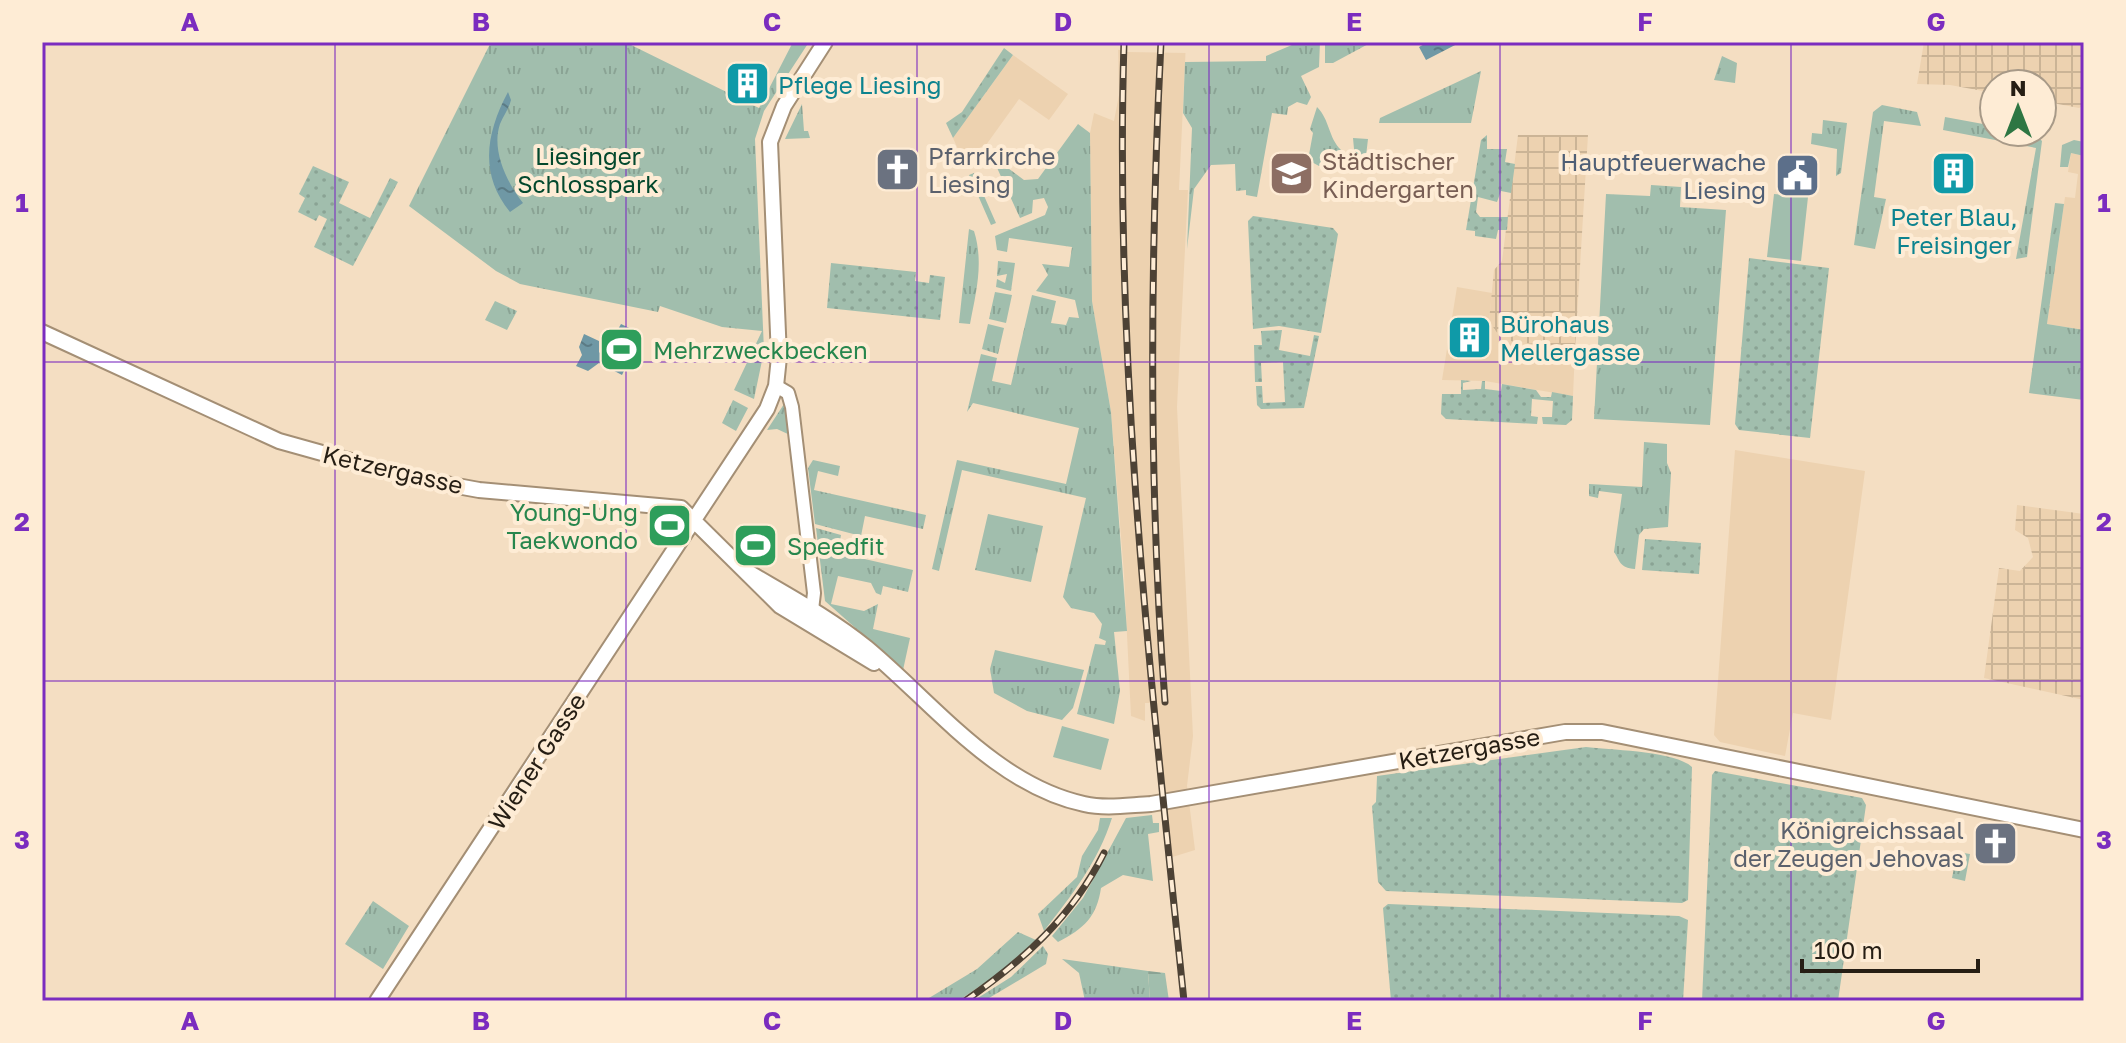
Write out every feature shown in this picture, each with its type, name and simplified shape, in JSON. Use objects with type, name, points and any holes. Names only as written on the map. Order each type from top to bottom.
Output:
[{"type":"main road","points":[[776,386],[779,357],[770,142],[784,106],[825,42]]},
{"type":"main road","name":"Ketzergasse","points":[[42,332],[279,441],[408,477],[518,495],[676,507],[694,519],[780,606],[891,673],[1023,779],[1056,796],[1107,807],[1151,804],[1565,732],[1589,732],[1838,778],[2084,830]]},
{"type":"main road","name":"Wiener Gasse","points":[[377,1001],[755,429],[776,386]]},
{"type":"main road","name":"Ketzergasse","points":[[743,569],[815,610],[870,650],[891,673]]},
{"type":"street","points":[[776,386],[790,397],[815,610],[807,624]]},
{"type":"shaded area","points":[[1118,42],[1186,42],[1179,190],[1188,190],[1177,407],[1193,736],[1187,786],[1195,850],[1166,859],[1151,703],[1145,703],[1145,721],[1131,716],[1111,412],[1092,301],[1090,133],[1094,113],[1114,121],[1119,95]]},
{"type":"shaded area","points":[[1924,42],[2084,42],[2084,105],[2079,108],[2058,104],[2058,68],[1978,68],[1978,90],[1917,84]]},
{"type":"shaded area","points":[[1013,55],[1068,94],[1049,120],[1019,99],[986,145],[961,156],[953,138]]},
{"type":"shaded area","points":[[1518,135],[1588,135],[1575,349],[1502,340],[1489,321],[1494,270],[1502,261]]},
{"type":"shaded area","points":[[2071,153],[2084,156],[2084,330],[2047,324],[2065,197],[2075,198],[2078,174],[2068,172]]},
{"type":"shaded area","name":"Bürohaus Mellergasse","points":[[1457,287],[1492,293],[1489,321],[1502,340],[1575,349],[1573,396],[1485,381],[1442,380]]},
{"type":"shaded area","points":[[1735,450],[1865,471],[1831,720],[1793,713],[1785,756],[1720,742],[1714,735]]},
{"type":"shaded area","points":[[2017,505],[2084,514],[2084,700],[1984,678],[1999,568],[2020,571],[2033,557],[2028,538],[2015,530]]},
{"type":"green space","name":"Liesinger Schlosspark","points":[[491,42],[625,42],[759,108],[793,42],[809,42],[764,111],[755,139],[764,351],[754,399],[734,390],[762,331],[722,327],[660,306],[658,312],[520,284],[496,271],[409,206]]},
{"type":"green space","points":[[1299,42],[1320,42],[1319,67],[1301,76],[1311,97],[1307,105],[1297,102],[1288,107],[1287,115],[1272,113],[1257,197],[1246,195],[1246,190],[1236,191],[1235,164],[1211,165],[1194,189],[1187,249],[1192,128],[1183,113],[1185,62],[1266,61],[1266,56]]},
{"type":"green space","points":[[1325,42],[1372,42],[1333,63],[1325,63]]},
{"type":"green space","points":[[1004,48],[1013,55],[953,138],[946,123],[962,112]]},
{"type":"green space","points":[[1722,56],[1737,63],[1735,83],[1714,80]]},
{"type":"green space","points":[[1481,71],[1471,123],[1379,123],[1380,118]]},
{"type":"green space","points":[[802,104],[804,131],[808,131],[810,138],[785,139]]},
{"type":"green space","points":[[1882,105],[1917,112],[1921,126],[1884,121],[1874,197],[1886,199],[1875,249],[1854,245],[1873,112]]},
{"type":"green space","points":[[1317,107],[1341,150],[1341,164],[1319,166],[1308,160],[1313,133],[1310,129]]},
{"type":"green space","points":[[1945,117],[1978,123],[1978,137],[1943,130]]},
{"type":"green space","points":[[1823,120],[1847,123],[1841,173],[1836,176],[1837,149],[1811,144],[1812,133],[1822,134]]},
{"type":"green space","points":[[1078,124],[1090,133],[1092,301],[1111,412],[1127,631],[1114,632],[1120,691],[1114,724],[1077,714],[1095,644],[1105,645],[1106,641],[1099,638],[1102,624],[1094,613],[1071,608],[1063,597],[1086,498],[962,470],[939,571],[932,569],[957,460],[1066,484],[1079,428],[973,403],[967,412],[981,354],[997,358],[992,381],[1011,385],[1032,295],[1056,301],[1051,323],[1066,325],[1069,317],[1079,318],[1075,300],[1036,291],[1048,275],[1042,264],[1069,267],[1072,247],[1009,238],[1007,252],[997,250],[995,236],[1045,215],[1048,207],[1044,198],[1033,200],[1032,213],[1020,218],[993,159],[1001,156],[1001,163],[1024,180],[1038,179]]},
{"type":"green space","points":[[1487,135],[1487,149],[1507,149],[1505,162],[1515,164],[1511,193],[1501,191],[1497,202],[1478,197],[1476,212],[1480,217],[1508,217],[1507,230],[1498,230],[1496,239],[1475,236],[1475,231],[1466,230],[1481,140]]},
{"type":"green space","points":[[1353,138],[1368,139],[1364,173],[1356,171]]},
{"type":"green space","points":[[2074,140],[2084,142],[2084,156],[2071,153],[2068,167],[2060,167],[2062,145]]},
{"type":"green space","points":[[2036,148],[2041,148],[2027,257],[2016,259]]},
{"type":"green space","points":[[313,166],[349,182],[339,203],[370,218],[390,178],[398,182],[353,266],[314,247],[327,219],[319,215],[316,221],[298,212],[305,198],[299,194]]},
{"type":"green space","points":[[974,173],[996,223],[991,225],[969,175]]},
{"type":"green space","points":[[1651,185],[1681,187],[1680,207],[1726,210],[1710,425],[1594,419],[1606,194],[1650,196]]},
{"type":"green space","points":[[1774,194],[1808,197],[1801,261],[1767,257]]},
{"type":"green space","points":[[2055,203],[2064,204],[2047,324],[2084,330],[2084,400],[2029,393]]},
{"type":"green space","points":[[1253,216],[1333,228],[1338,234],[1321,333],[1279,326],[1253,329],[1248,221]]},
{"type":"green space","points":[[969,229],[974,231],[979,266],[970,324],[959,323]]},
{"type":"green space","points":[[1749,258],[1829,268],[1810,438],[1739,430],[1735,424]]},
{"type":"green space","points":[[998,261],[1015,263],[1011,291],[996,287],[997,279],[1005,283],[1007,274],[997,276]]},
{"type":"green space","points":[[831,263],[916,272],[915,281],[929,283],[930,275],[945,277],[940,320],[827,308]]},
{"type":"green space","points":[[995,292],[1012,295],[1006,323],[989,319]]},
{"type":"green space","points":[[495,301],[517,311],[507,330],[485,320]]},
{"type":"green space","points":[[988,324],[1004,328],[998,354],[982,349]]},
{"type":"green space","points":[[1282,330],[1279,350],[1310,356],[1314,335],[1319,336],[1304,408],[1261,409],[1257,405],[1256,386],[1262,386],[1263,403],[1285,402],[1283,362],[1261,363],[1262,382],[1255,382],[1254,345],[1262,345],[1261,331]]},
{"type":"green space","points":[[1461,380],[1471,381],[1463,383],[1463,390],[1481,389],[1482,381],[1485,381],[1485,389],[1501,391],[1502,384],[1536,390],[1541,397],[1551,397],[1552,392],[1573,396],[1572,420],[1566,425],[1543,424],[1542,417],[1552,417],[1553,401],[1532,399],[1531,416],[1538,417],[1537,424],[1446,419],[1441,414],[1442,394],[1461,394]]},
{"type":"green space","points":[[733,400],[748,408],[736,431],[722,423]]},
{"type":"green space","points":[[784,404],[790,435],[777,429],[767,430]]},
{"type":"green space","points":[[1644,442],[1667,444],[1667,463],[1671,473],[1668,527],[1644,529],[1639,535],[1635,569],[1623,565],[1614,552],[1622,494],[1599,491],[1598,498],[1589,496],[1589,484],[1642,487]]},
{"type":"green space","points":[[813,460],[840,466],[838,476],[818,471],[814,490],[926,515],[923,529],[865,516],[861,536],[815,524],[808,468]]},
{"type":"green space","points":[[988,514],[1043,526],[1031,582],[975,570]]},
{"type":"green space","points":[[816,528],[841,535],[838,553],[913,570],[908,592],[883,586],[881,595],[876,593],[871,583],[838,576],[831,604],[864,611],[878,604],[873,629],[910,638],[903,670],[825,601]]},
{"type":"green space","points":[[1645,539],[1701,543],[1699,574],[1642,570]]},
{"type":"green space","points":[[995,650],[1084,670],[1073,708],[1062,720],[1027,711],[994,693],[990,669]]},
{"type":"green space","points":[[1062,726],[1109,739],[1101,770],[1053,757]]},
{"type":"green space","points":[[1586,747],[1658,754],[1692,767],[1688,900],[1682,903],[1386,891],[1378,882],[1372,806],[1376,802],[1377,776]]},
{"type":"green space","points":[[1715,771],[1862,798],[1866,805],[1838,1001],[1702,1001],[1712,775]]},
{"type":"green space","points":[[1152,815],[1153,823],[1159,823],[1159,832],[1148,834],[1153,881],[1123,875],[1101,888],[1088,921],[1058,942],[1052,936],[1083,898],[1126,818]]},
{"type":"green space","points":[[1100,818],[1112,818],[1092,864],[1044,931],[1038,914],[1077,877],[1082,856],[1098,830]]},
{"type":"green space","points":[[1957,852],[1970,854],[1965,881],[1952,878]]},
{"type":"green space","points":[[373,901],[409,926],[383,969],[345,944]]},
{"type":"green space","points":[[1388,904],[1679,916],[1688,920],[1683,1001],[1391,1001],[1383,908]]},
{"type":"green space","points":[[1018,932],[1036,940],[998,974],[958,1001],[924,1001],[977,969]]},
{"type":"green space","points":[[1043,946],[1048,954],[1046,964],[984,1001],[973,1001],[1011,977]]},
{"type":"green space","points":[[1062,959],[1148,971],[1150,1001],[1085,1001],[1079,973]]},
{"type":"green space","points":[[1148,971],[1165,973],[1169,1001],[1150,1001]]},
{"type":"water","points":[[1428,42],[1459,43],[1426,60],[1419,47]]},
{"type":"water","points":[[508,92],[511,100],[500,124],[499,155],[511,186],[523,203],[510,212],[494,183],[489,153],[495,123]]},
{"type":"water","name":"Mehrzweckbecken","points":[[621,324],[642,334],[622,375],[599,363],[588,371],[576,366],[582,355],[579,347],[584,334],[599,341],[599,352],[603,356]]},
{"type":"pier","points":[[1113,42],[1186,42],[1186,53],[1127,52],[1112,48]]},
{"type":"railway","points":[[1124,42],[1122,162],[1130,402],[1148,642],[1184,1001]]},
{"type":"railway","points":[[1161,42],[1152,372],[1159,620],[1165,702]]},
{"type":"railway","points":[[965,1001],[1007,970],[1044,936],[1077,898],[1104,853]]},
{"type":"place","name":"Pflege Liesing","points":[[747,84]]},
{"type":"place","name":"Pfarrkirche Liesing","points":[[897,169]]},
{"type":"place","name":"Städtischer Kindergarten","points":[[1291,174]]},
{"type":"place","name":"Peter Blau, Freisinger","points":[[1954,174]]},
{"type":"place","name":"Hauptfeuerwache Liesing","points":[[1797,175]]},
{"type":"place","name":"Bürohaus Mellergasse","points":[[1469,337]]},
{"type":"place","name":"Mehrzweckbecken","points":[[622,349]]},
{"type":"place","name":"Young-Ung Taekwondo","points":[[669,525]]},
{"type":"place","name":"Speedfit","points":[[756,545]]},
{"type":"place","name":"Königreichssaal der Zeugen Jehovas","points":[[1995,843]]}]
